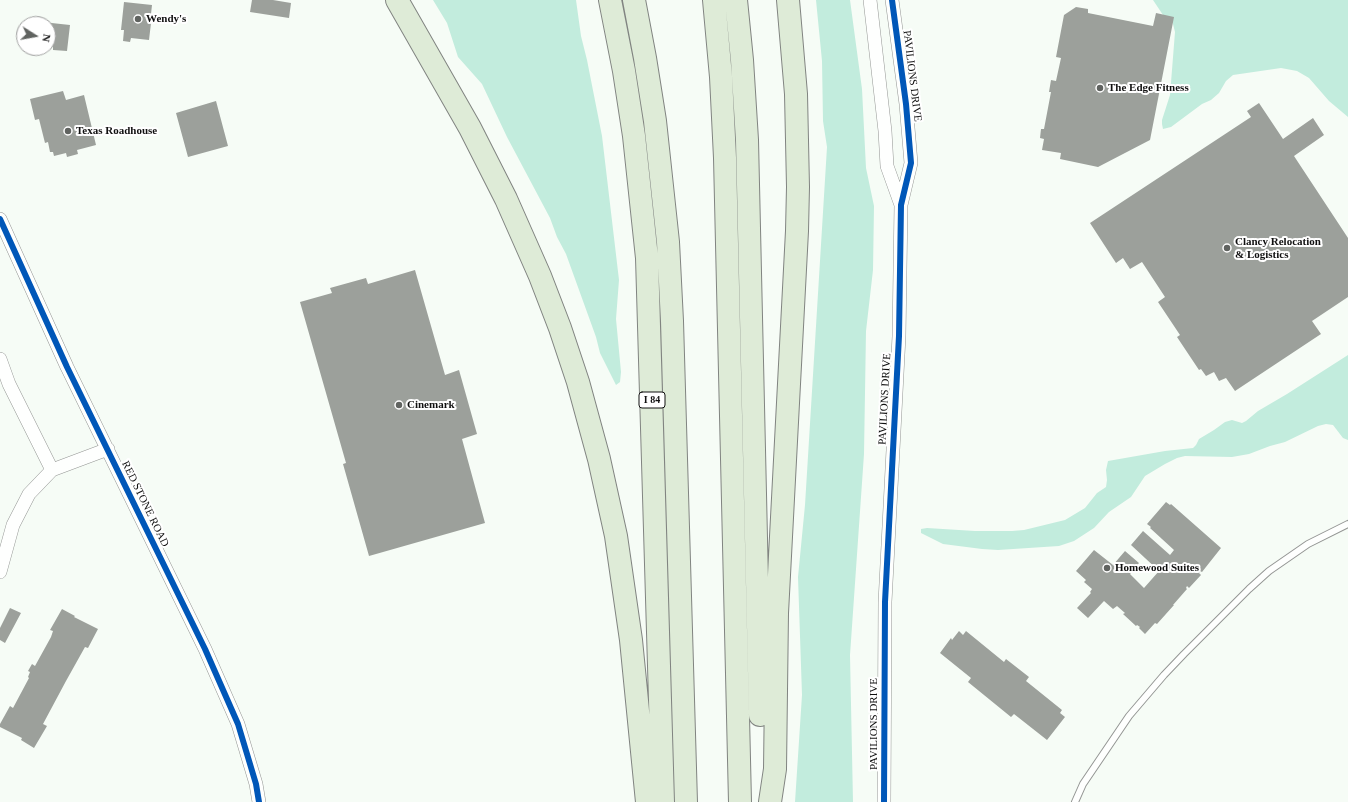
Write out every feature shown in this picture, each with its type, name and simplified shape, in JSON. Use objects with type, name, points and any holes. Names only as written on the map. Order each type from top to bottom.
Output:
[{"type":"highway","points":[[396,0],[470,128],[506,199],[545,289],[578,382],[599,459],[617,543],[630,633],[647,802]]},
{"type":"highway","name":"I 84","points":[[610,0],[633,124],[647,258],[663,802]]},
{"type":"highway","points":[[634,0],[656,121],[668,242],[672,315],[686,802]]},
{"type":"highway","points":[[714,0],[721,77],[725,158],[740,802]]},
{"type":"highway","points":[[736,0],[742,60],[747,140],[762,802]]},
{"type":"highway","points":[[770,802],[775,769],[777,613],[797,231],[796,109],[793,47],[788,0]]},
{"type":"street","name":"PAVILIONS DRIVE","points":[[870,0],[878,62],[887,166],[901,205]]},
{"type":"street","name":"PAVILIONS DRIVE","points":[[884,802],[885,596],[899,321],[901,205],[911,163],[902,71],[892,0]]},
{"type":"street","name":"PAVILIONS DRIVE","points":[[878,62],[902,71]]},
{"type":"street","name":"RED STONE ROAD","points":[[0,219],[67,367],[205,649],[238,724],[256,784],[259,802]]},
{"type":"street","points":[[0,359],[9,384],[52,470]]},
{"type":"street","points":[[0,570],[13,525],[29,494],[52,470],[108,449]]},
{"type":"lane","points":[[1075,802],[1083,784],[1129,716],[1184,654],[1269,571],[1308,544],[1348,524]]},
{"type":"green space","points":[[433,0],[576,0],[581,36],[602,136],[619,280],[616,319],[621,372],[620,382],[616,385],[600,353],[596,337],[566,254],[557,237],[550,218],[507,137],[482,84],[458,57],[447,23]]},
{"type":"green space","points":[[816,0],[850,0],[862,89],[866,168],[874,206],[873,270],[866,331],[864,454],[850,655],[853,802],[795,802],[802,695],[798,577],[805,505],[827,147],[823,121],[822,61]]},
{"type":"green space","points":[[1153,0],[1348,0],[1348,117],[1329,101],[1309,78],[1297,71],[1281,68],[1233,75],[1226,81],[1219,93],[1211,100],[1202,104],[1171,127],[1163,129],[1162,120],[1170,95],[1175,32],[1172,20],[1163,15]]},
{"type":"green space","points":[[1348,355],[1348,440],[1343,438],[1333,425],[1326,424],[1318,426],[1285,442],[1249,454],[1232,457],[1185,456],[1177,458],[1145,476],[1131,497],[1109,512],[1094,528],[1074,541],[1059,546],[998,550],[982,549],[943,544],[921,533],[921,529],[927,528],[975,531],[1024,530],[1065,520],[1085,508],[1097,493],[1106,487],[1106,470],[1108,461],[1165,451],[1193,448],[1199,439],[1225,422],[1232,420],[1242,423],[1246,421],[1258,411]]},
{"type":"building","points":[[252,0],[273,0],[291,3],[289,18],[250,12]]},
{"type":"building","name":"Wendy's","points":[[124,2],[152,5],[151,14],[154,15],[153,23],[151,23],[149,40],[131,38],[130,42],[123,41],[124,30],[121,30]]},
{"type":"building","points":[[1076,7],[1088,9],[1088,13],[1153,26],[1156,13],[1174,17],[1150,140],[1098,167],[1060,159],[1061,153],[1042,150],[1044,139],[1040,138],[1041,129],[1044,129],[1051,92],[1049,92],[1051,80],[1056,81],[1061,58],[1056,57],[1064,15]]},
{"type":"building","points":[[56,23],[70,25],[67,51],[56,50]]},
{"type":"building","name":"Texas Roadhouse","points":[[63,91],[66,100],[84,95],[96,145],[77,150],[78,154],[67,157],[66,153],[54,156],[53,152],[50,152],[48,142],[45,143],[39,119],[35,120],[30,99]]},
{"type":"building","points":[[216,101],[228,146],[188,157],[176,113]]},
{"type":"building","name":"Clancy Relocation & Logistics","points":[[1259,103],[1283,139],[1313,118],[1324,135],[1294,156],[1348,238],[1348,297],[1312,321],[1321,334],[1235,391],[1226,378],[1219,381],[1214,372],[1206,376],[1201,369],[1199,370],[1177,337],[1180,335],[1158,302],[1165,297],[1142,262],[1130,269],[1123,258],[1116,263],[1090,223],[1251,117],[1247,111]]},
{"type":"building","name":"Cinemark","points":[[415,270],[445,375],[459,370],[477,434],[462,439],[485,523],[369,556],[343,464],[346,463],[300,302],[332,293],[330,288],[366,278],[368,284]]},
{"type":"building","name":"Homewood Suites","points":[[1166,502],[1170,505],[1171,504],[1221,548],[1202,572],[1200,571],[1199,573],[1201,575],[1189,588],[1187,586],[1187,589],[1174,605],[1157,624],[1155,623],[1145,634],[1139,628],[1140,627],[1137,625],[1136,626],[1123,614],[1125,613],[1117,606],[1113,609],[1104,601],[1088,618],[1077,608],[1091,593],[1090,592],[1092,589],[1084,582],[1086,580],[1076,571],[1094,550],[1113,565],[1125,551],[1139,563],[1130,574],[1144,588],[1159,571],[1131,545],[1143,531],[1170,555],[1174,550],[1147,524]]},
{"type":"building","points":[[10,608],[21,613],[5,643],[0,640],[0,628]]},
{"type":"building","points":[[62,609],[98,629],[88,648],[85,647],[66,681],[43,724],[47,726],[34,748],[21,740],[22,738],[0,727],[0,724],[10,706],[13,708],[29,678],[30,672],[28,671],[32,664],[35,666],[51,637],[53,631],[50,630]]},
{"type":"building","points":[[959,631],[963,635],[966,631],[1004,662],[1006,659],[1029,677],[1026,681],[1062,710],[1060,713],[1065,717],[1047,740],[1014,714],[1011,717],[968,682],[971,678],[940,653],[951,638],[952,640]]},
{"type":"cycle path","points":[[884,802],[885,602],[899,336],[901,205],[911,163],[906,104],[892,0]]},
{"type":"cycle path","points":[[0,219],[67,367],[205,649],[238,724],[256,784],[259,802]]},
{"type":"place","name":"Wendy's","points":[[138,19]]},
{"type":"place","name":"The Edge Fitness","points":[[1100,88]]},
{"type":"place","name":"Texas Roadhouse","points":[[68,131]]},
{"type":"place","name":"Clancy Relocation & Logistics","points":[[1227,248]]},
{"type":"place","name":"Cinemark","points":[[399,405]]},
{"type":"place","name":"Homewood Suites","points":[[1107,568]]}]
